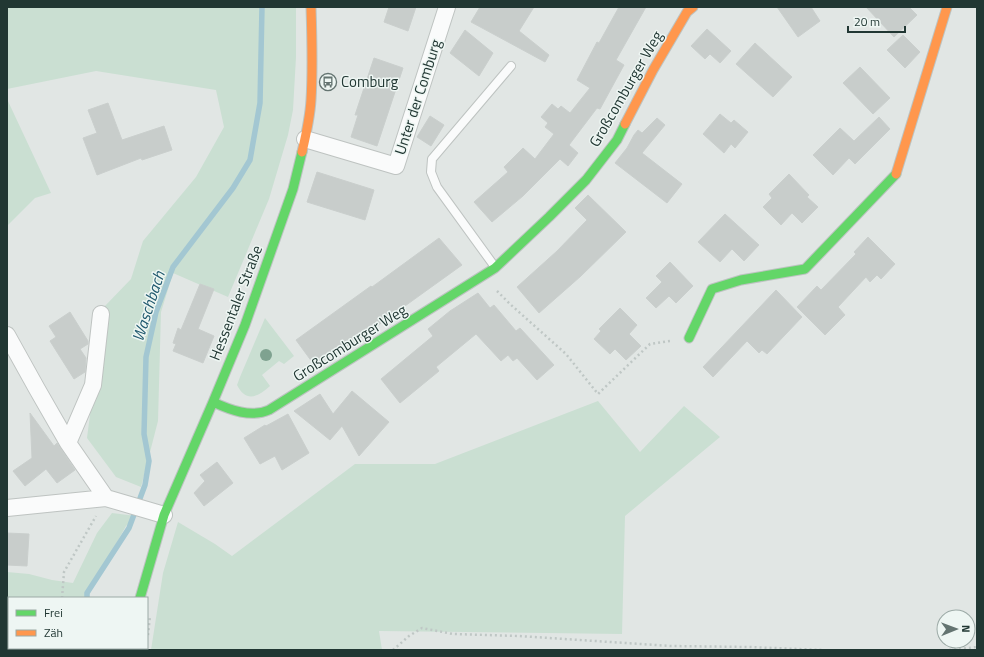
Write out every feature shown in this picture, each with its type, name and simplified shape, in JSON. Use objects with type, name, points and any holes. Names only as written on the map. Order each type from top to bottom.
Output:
[{"type":"street","name":"Hessentaler Straße","points":[[140,597],[164,515],[245,325],[290,197],[305,138],[311,101],[311,7]]},
{"type":"street","name":"Unter der Comburg","points":[[305,138],[396,166],[447,7]]},
{"type":"street","points":[[689,338],[712,289],[741,280],[805,269],[896,174],[947,7]]},
{"type":"street","name":"Großcomburger Weg","points":[[213,402],[225,408],[248,414],[262,413],[276,407],[496,268],[586,180],[617,140],[653,70],[688,9]]},
{"type":"street","points":[[68,443],[93,385],[101,314]]},
{"type":"street","points":[[7,334],[68,443],[106,498]]},
{"type":"street","points":[[7,508],[106,498],[164,515]]},
{"type":"lane","points":[[496,268],[437,187],[431,172],[432,159],[511,66]]},
{"type":"path","points":[[483,276],[510,304],[566,354],[598,394],[650,344],[689,338]]},
{"type":"path","points":[[62,597],[64,572],[106,498]]},
{"type":"path","points":[[393,650],[408,636],[422,628],[453,634],[519,636],[671,646],[824,650]]},
{"type":"path","points":[[949,650],[977,647]]},
{"type":"green space","points":[[7,7],[296,7],[296,57],[293,110],[288,135],[269,199],[228,297],[173,273],[161,312],[158,421],[141,487],[116,477],[87,438],[104,307],[131,279],[143,241],[196,177],[224,127],[216,90],[96,71],[7,89]]},
{"type":"green space","points":[[7,99],[51,193],[35,198],[7,226]]},
{"type":"green space","points":[[265,318],[294,356],[284,364],[279,361],[262,375],[270,386],[257,395],[248,396],[241,391],[237,385]]},
{"type":"green space","points":[[598,401],[640,452],[684,406],[720,437],[625,516],[622,634],[379,631],[382,650],[151,650],[163,573],[178,522],[232,556],[355,464],[435,464]]},
{"type":"green space","points":[[112,513],[136,516],[126,526],[94,583],[88,597],[8,597],[8,649],[88,650],[7,650],[7,572],[29,574],[52,580],[73,583],[97,533]]},
{"type":"building","points":[[389,7],[416,7],[408,31],[384,22]]},
{"type":"building","points":[[480,7],[534,7],[519,31],[549,55],[545,62],[471,22]]},
{"type":"building","points":[[619,7],[646,7],[616,60],[624,65],[600,109],[597,108],[569,145],[578,153],[568,166],[560,159],[523,196],[492,222],[474,202],[508,172],[504,167],[523,148],[535,159],[554,134],[545,127],[548,123],[541,117],[552,104],[558,109],[561,106],[570,113],[590,88],[577,80],[597,42],[599,43]]},
{"type":"building","points":[[777,7],[811,7],[820,21],[798,37]]},
{"type":"building","points":[[866,7],[909,7],[917,15],[894,37]]},
{"type":"building","points":[[707,29],[731,51],[720,63],[710,54],[705,59],[691,46]]},
{"type":"building","points":[[465,30],[493,53],[479,76],[450,53]]},
{"type":"building","points":[[903,35],[920,52],[905,68],[887,50]]},
{"type":"building","points":[[755,43],[792,77],[773,97],[736,64]]},
{"type":"building","points":[[374,58],[403,68],[377,146],[351,137],[358,115],[355,115]]},
{"type":"building","points":[[860,67],[890,98],[873,114],[843,83]]},
{"type":"building","points":[[108,103],[122,140],[164,126],[172,150],[142,160],[141,158],[97,175],[83,138],[97,133],[88,110]]},
{"type":"building","points":[[720,114],[731,123],[734,120],[748,132],[735,148],[731,144],[724,153],[703,134]]},
{"type":"building","points":[[430,116],[444,125],[431,146],[417,137]]},
{"type":"building","points":[[879,117],[890,129],[855,164],[849,158],[833,175],[813,155],[840,128],[854,141]]},
{"type":"building","points":[[657,118],[665,125],[642,153],[682,184],[667,203],[615,163],[627,148],[638,130],[642,133]]},
{"type":"building","points":[[317,172],[374,190],[365,220],[307,202]]},
{"type":"building","points":[[789,174],[809,195],[807,197],[818,207],[802,223],[792,213],[781,225],[763,207],[772,198],[769,194]]},
{"type":"building","points":[[588,195],[626,232],[581,276],[539,313],[517,287],[557,251],[587,220],[575,208]]},
{"type":"building","points":[[725,214],[759,245],[744,261],[732,249],[720,262],[698,242]]},
{"type":"building","points":[[868,237],[895,264],[881,279],[877,275],[870,282],[866,277],[838,307],[845,315],[825,335],[797,307],[817,286],[821,290],[856,254],[854,252]]},
{"type":"building","points":[[439,238],[462,265],[352,344],[333,356],[332,353],[315,366],[296,340]]},
{"type":"building","points":[[670,262],[693,286],[676,303],[669,296],[656,308],[646,298],[662,282],[656,276]]},
{"type":"building","points":[[200,284],[214,289],[198,329],[214,336],[203,363],[173,351],[176,344],[173,343],[178,328],[181,330]]},
{"type":"building","points":[[776,290],[802,317],[767,354],[762,350],[759,353],[747,341],[713,377],[703,367]]},
{"type":"building","points":[[478,293],[490,308],[494,305],[516,331],[520,328],[554,365],[537,380],[517,358],[513,361],[508,355],[501,361],[476,334],[436,367],[439,371],[400,403],[381,379],[433,336],[428,329],[450,311]]},
{"type":"building","points":[[620,308],[637,325],[629,334],[641,346],[626,360],[615,349],[610,354],[594,339],[601,331],[599,329]]},
{"type":"building","points":[[70,312],[88,341],[88,344],[80,349],[86,358],[85,372],[74,379],[50,341],[56,337],[49,326]]},
{"type":"building","points":[[352,391],[389,422],[359,456],[342,426],[330,440],[294,411],[320,394],[333,414]]},
{"type":"building","points":[[30,413],[54,446],[57,443],[75,470],[57,483],[46,469],[25,486],[13,471],[32,458]]},
{"type":"building","points":[[288,414],[309,453],[282,470],[275,456],[260,464],[244,438],[265,425],[266,426]]},
{"type":"building","points":[[217,462],[233,483],[204,506],[194,493],[205,481],[200,475]]},
{"type":"building","points":[[7,533],[29,534],[27,566],[7,565]]},
{"type":"waterway","name":"Waschbach","points":[[87,597],[87,593],[129,528],[145,485],[149,461],[144,434],[146,357],[156,312],[173,267],[233,188],[250,160],[260,103],[262,7]]},
{"type":"traffic: fast","points":[[213,402],[226,408],[241,412],[255,413],[269,410],[495,268],[586,180],[617,140],[625,124]]},
{"type":"traffic: fast","points":[[140,597],[164,515],[245,325],[293,189],[302,152]]},
{"type":"traffic: fast","points":[[689,338],[712,289],[741,280],[805,269],[896,174]]},
{"type":"traffic: slow","points":[[302,152],[309,119],[311,100],[311,7]]},
{"type":"traffic: slow","points":[[625,124],[653,70],[687,12],[693,7]]},
{"type":"traffic: slow","points":[[896,174],[947,7]]},
{"type":"place","name":"Comburg","points":[[328,82]]}]
